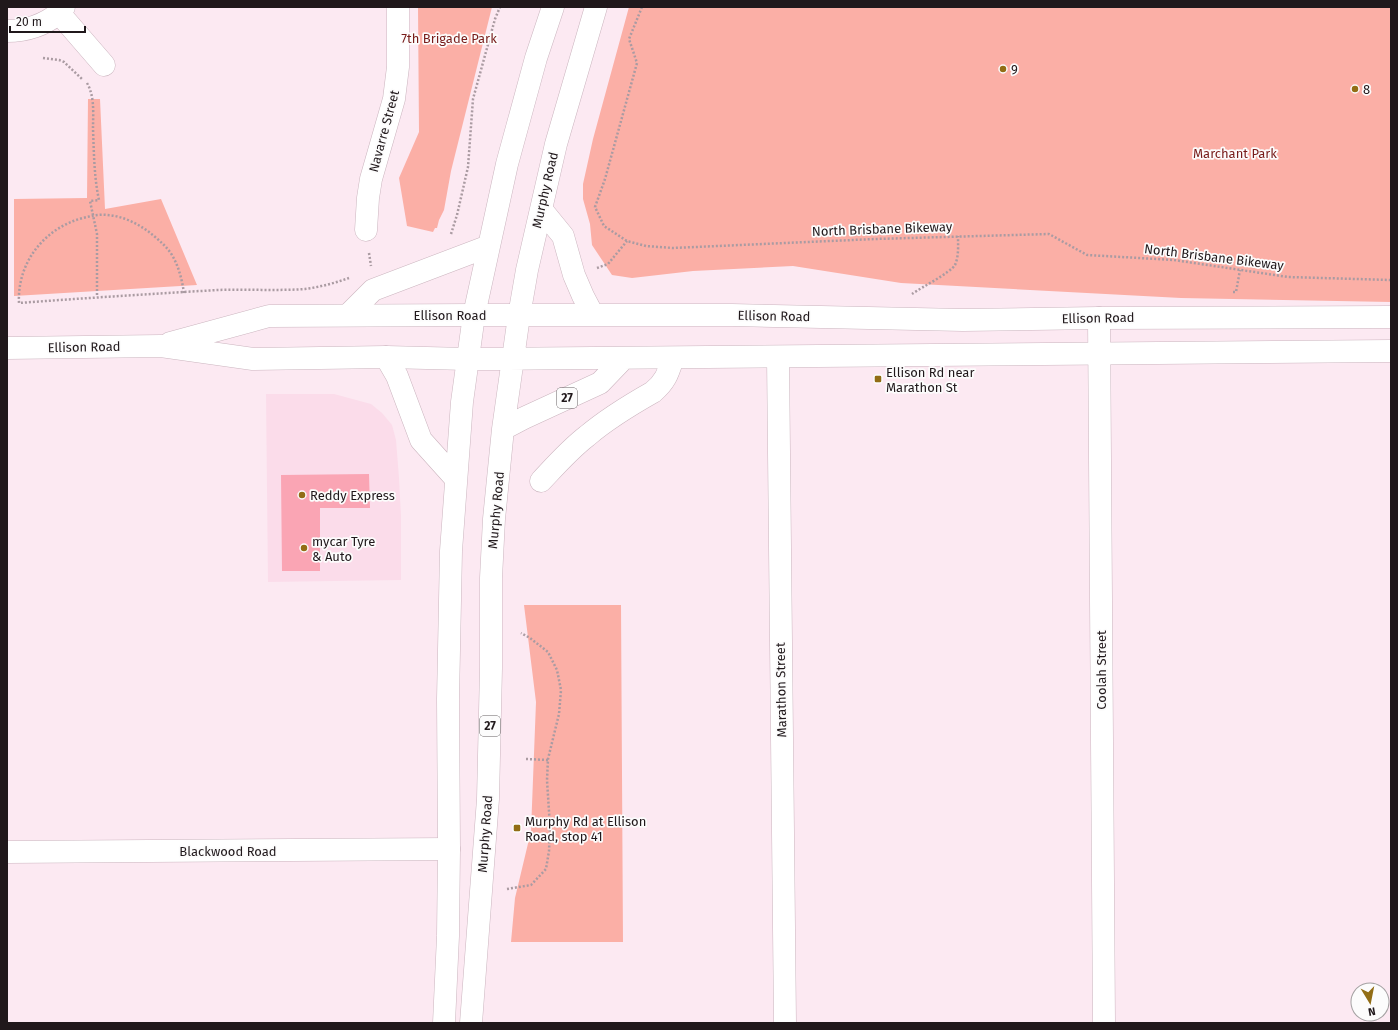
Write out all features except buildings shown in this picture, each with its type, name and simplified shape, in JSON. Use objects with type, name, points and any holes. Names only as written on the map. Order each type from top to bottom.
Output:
[{"type":"main road","name":"Navarre Street","points":[[366,230],[371,179],[394,99],[398,67],[398,7]]},
{"type":"main road","points":[[444,1023],[448,936],[449,849],[448,623],[456,478],[467,359],[474,315],[507,164],[536,58],[553,7]]},
{"type":"main road","name":"Murphy Road","points":[[471,1023],[488,799],[491,676],[491,578],[494,519],[504,428],[519,316],[527,270],[556,144],[596,7]]},
{"type":"main road","points":[[7,31],[29,29],[42,25],[61,10],[104,65]]},
{"type":"main road","points":[[541,209],[563,236],[574,275],[582,296],[593,315]]},
{"type":"main road","points":[[348,315],[374,290],[489,246]]},
{"type":"main road","name":"Ellison Road","points":[[161,346],[269,316],[811,316],[963,320],[1391,317]]},
{"type":"main road","name":"Coolah Street","points":[[1099,318],[1104,1023]]},
{"type":"main road","name":"Ellison Road","points":[[7,348],[161,346],[253,359],[386,357],[467,359],[672,358],[1391,351]]},
{"type":"main road","points":[[386,357],[397,376],[421,440],[456,478]]},
{"type":"main road","name":"Marathon Street","points":[[778,357],[785,1023]]},
{"type":"main road","name":"27","points":[[504,428],[600,383],[624,358]]},
{"type":"main road","points":[[541,481],[562,458],[586,436],[660,387],[666,378],[672,358]]},
{"type":"main road","name":"Blackwood Road","points":[[7,852],[449,849]]},
{"type":"path","points":[[450,238],[468,167],[473,99],[495,19],[500,7]]},
{"type":"path","name":"North Brisbane Bikeway","points":[[642,7],[629,39],[637,63],[605,179],[595,206],[604,226],[627,241],[646,246],[673,248],[875,238],[1049,234],[1087,254],[1174,260],[1288,277],[1391,280]]},
{"type":"path","points":[[43,58],[64,62],[87,83],[93,102],[95,176],[99,200],[90,201],[98,234],[97,297]]},
{"type":"path","points":[[184,293],[178,266],[164,244],[142,227],[117,217],[106,215],[75,220],[61,226],[42,241],[26,265],[20,282],[19,303],[97,297],[184,293],[217,290],[305,289],[335,283],[350,278]]},
{"type":"path","points":[[908,297],[954,266],[958,256],[958,236]]},
{"type":"path","points":[[574,275],[608,264],[627,241]]},
{"type":"path","points":[[1229,292],[1236,292],[1240,270]]},
{"type":"path","points":[[507,889],[531,885],[546,868],[549,850],[550,827],[547,780],[548,760],[559,714],[561,690],[558,670],[548,652],[521,633]]},
{"type":"path","points":[[526,759],[548,760]]},
{"type":"shaded area","points":[[266,394],[334,394],[371,404],[382,413],[392,425],[396,440],[399,478],[401,516],[401,580],[268,582]]},
{"type":"green space","name":"7th Brigade Park","points":[[418,7],[492,7],[451,171],[444,210],[437,228],[435,228],[433,232],[407,226],[399,178],[419,132]]},
{"type":"green space","name":"Marchant Park","points":[[629,7],[1391,7],[1391,302],[1181,298],[901,283],[793,266],[693,271],[632,278],[612,275],[592,245],[590,224],[583,199],[583,184],[593,139]]},
{"type":"green space","points":[[88,99],[100,99],[105,209],[161,199],[197,285],[14,296],[14,199],[87,198]]},
{"type":"green space","points":[[524,605],[621,605],[623,942],[511,942],[515,898],[531,831],[536,702]]},
{"type":"place","name":"9","points":[[1003,69]]},
{"type":"place","name":"8","points":[[1355,89]]},
{"type":"place","name":"Ellison Rd near Marathon St","points":[[878,379]]},
{"type":"place","name":"Reddy Express","points":[[302,495]]},
{"type":"place","name":"mycar Tyre & Auto","points":[[304,548]]},
{"type":"place","name":"Murphy Rd at Ellison Road, stop 41","points":[[517,828]]}]
